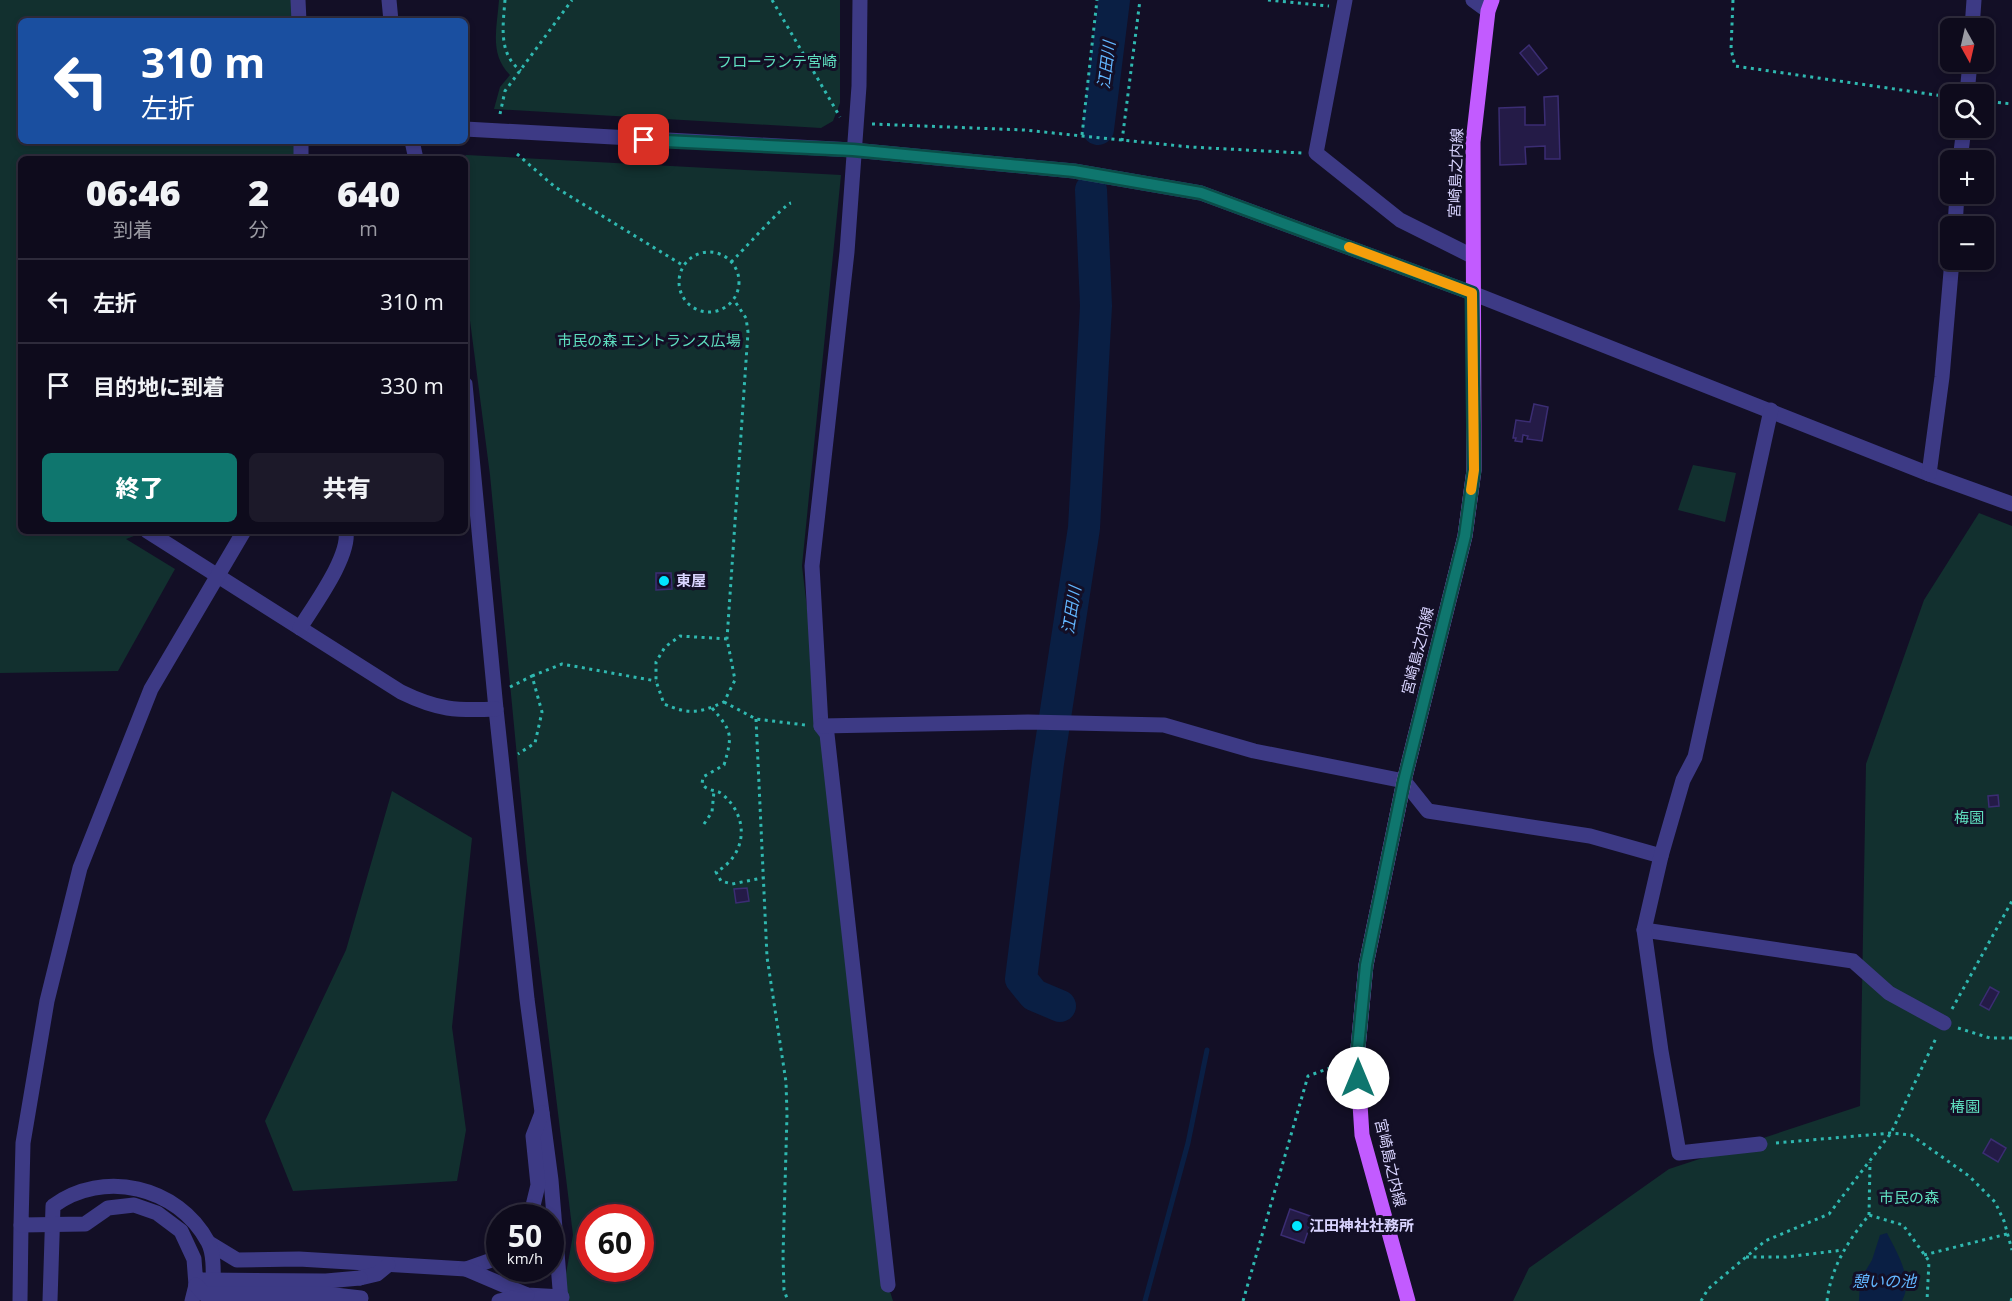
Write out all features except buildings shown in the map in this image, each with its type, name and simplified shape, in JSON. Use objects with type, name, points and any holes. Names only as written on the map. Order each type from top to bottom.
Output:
[{"type":"main road","name":"宮崎島之内線","points":[[1408,1301],[1362,1135],[1357,1058],[1366,965],[1404,781],[1465,536],[1474,470],[1473,142],[1490,5]]},
{"type":"street","points":[[298,0],[299,18]]},
{"type":"street","points":[[389,0],[391,18]]},
{"type":"street","points":[[860,0],[859,86],[847,252],[812,566],[821,726],[827,734],[888,1285]]},
{"type":"street","points":[[1473,0],[1490,5]]},
{"type":"street","points":[[1973,18],[1974,0]]},
{"type":"street","points":[[1344,4],[1316,153],[1400,220],[1472,256]]},
{"type":"street","points":[[468,129],[853,150],[1074,171],[1201,193],[1472,293],[1929,474],[2012,504]]},
{"type":"street","points":[[1929,474],[1942,377],[1951,270]]},
{"type":"street","points":[[1760,1144],[1679,1153],[1661,1051],[1644,930],[1661,856],[1683,780],[1695,757],[1771,410]]},
{"type":"street","points":[[50,1301],[53,1206],[81,1190],[106,1186],[155,1193],[177,1204],[209,1243],[237,1260],[299,1259],[466,1269],[526,1295],[562,1299],[551,1180],[496,709],[468,415]]},
{"type":"street","points":[[152,534],[401,692],[426,704],[453,711],[496,709]]},
{"type":"street","points":[[20,1301],[25,1131],[47,1001],[80,867],[152,688],[242,534]]},
{"type":"street","points":[[300,628],[343,558],[348,539],[347,534]]},
{"type":"street","points":[[821,726],[1028,722],[1164,725],[1254,751],[1404,781],[1428,812],[1590,836],[1661,856]]},
{"type":"street","points":[[1644,930],[1854,961],[1889,993],[1944,1023]]},
{"type":"street","points":[[533,1204],[538,1185],[533,1136],[542,1113]]},
{"type":"street","points":[[21,1225],[85,1224],[108,1208],[134,1205],[157,1213],[181,1230],[194,1259],[196,1285],[192,1301]]},
{"type":"street","points":[[209,1243],[213,1268],[213,1301]]},
{"type":"street","points":[[466,1269],[486,1262]]},
{"type":"street","points":[[196,1285],[203,1280],[326,1281],[360,1278],[377,1274],[388,1265]]},
{"type":"street","points":[[196,1285],[204,1293],[326,1294],[364,1299]]},
{"type":"street","points":[[499,1301],[526,1295]]},
{"type":"path","points":[[505,0],[504,46],[511,63],[521,71]]},
{"type":"path","points":[[500,114],[505,91],[572,0]]},
{"type":"path","points":[[772,0],[840,117]]},
{"type":"path","points":[[1082,135],[1097,0]]},
{"type":"path","points":[[1122,141],[1140,0]]},
{"type":"path","points":[[1268,0],[1344,4]]},
{"type":"path","points":[[1733,0],[1731,49],[1735,66],[1940,96]]},
{"type":"path","points":[[1994,102],[2012,104]]},
{"type":"path","points":[[855,124],[903,123],[1082,135],[1190,147],[1316,153]]},
{"type":"path","points":[[517,153],[555,187],[684,266]]},
{"type":"path","points":[[730,262],[764,230],[780,209],[791,203]]},
{"type":"path","points":[[717,252],[730,262],[737,274],[734,300],[726,308],[712,312],[695,309],[682,297],[679,280],[684,266],[695,255],[717,252]]},
{"type":"path","points":[[727,639],[680,636],[665,647],[656,662],[656,681],[664,704],[683,712],[703,712],[724,702],[735,680],[727,639],[748,332],[746,318],[734,300]]},
{"type":"path","points":[[510,687],[562,664],[656,681]]},
{"type":"path","points":[[518,754],[535,743],[542,712],[532,676]]},
{"type":"path","points":[[724,702],[756,719],[821,726]]},
{"type":"path","points":[[712,708],[728,725],[730,744],[724,765],[703,777],[702,784],[706,790],[720,792],[732,804],[742,826],[740,849],[727,866],[716,872],[721,881],[732,884],[763,878]]},
{"type":"path","points":[[756,719],[767,957],[786,1082],[788,1115],[783,1256],[784,1290],[788,1301]]},
{"type":"path","points":[[704,824],[712,812],[714,791]]},
{"type":"path","points":[[1944,1023],[1990,1038],[2012,1038]]},
{"type":"path","points":[[1243,1301],[1308,1076],[1357,1058]]},
{"type":"path","points":[[1701,1301],[1708,1289],[1765,1241],[1829,1214],[1891,1134]]},
{"type":"path","points":[[1760,1144],[1891,1134],[1911,1135],[1969,1176],[1995,1202],[2008,1233],[2012,1250]]},
{"type":"path","points":[[1827,1301],[1829,1284],[1843,1250],[1869,1215],[1870,1160]]},
{"type":"path","points":[[1869,1215],[1903,1225],[1929,1261],[1928,1301]]},
{"type":"path","points":[[1924,1255],[2008,1233]]},
{"type":"path","points":[[1745,1257],[1786,1257],[1843,1250]]},
{"type":"green space","points":[[0,0],[298,0],[299,18],[18,18],[18,144],[301,144],[301,156],[18,156],[18,534],[139,534],[126,539],[175,569],[118,671],[0,673]]},
{"type":"green space","name":"フローランテ宮崎","points":[[499,0],[840,0],[840,103],[833,121],[821,128],[494,109],[500,87],[510,75],[503,67],[497,49]]},
{"type":"green space","name":"市民の森 エントランス広場","points":[[466,155],[841,175],[802,566],[888,1285],[893,1301],[561,1301],[573,1235],[527,861],[490,475],[468,305],[468,156],[465,156]]},
{"type":"green space","points":[[1693,465],[1736,473],[1725,522],[1678,510]]},
{"type":"green space","name":"市民の森","points":[[1979,513],[2012,526],[2012,1301],[1513,1301],[1529,1268],[1669,1169],[1860,1106],[1866,764],[1924,600]]},
{"type":"green space","points":[[392,791],[472,838],[452,1027],[466,1130],[457,1181],[293,1191],[265,1121],[346,950]]},
{"type":"water","name":"憩いの池","points":[[1887,1233],[1905,1275],[1905,1293],[1902,1301],[1859,1301],[1860,1280],[1872,1260],[1880,1235]]},
{"type":"waterway","name":"江田川","points":[[1098,129],[1114,0]]},
{"type":"waterway","name":"江田川","points":[[1060,1006],[1034,995],[1021,979],[1048,763],[1084,528],[1096,306],[1091,190]]},
{"type":"waterway","points":[[1145,1301],[1188,1143],[1207,1050]]},
{"type":"slow traffic","points":[[1349,247],[1472,293],[1474,470],[1471,490]]},
{"type":"place","name":"東屋","points":[[664,581]]},
{"type":"place","name":"江田神社社務所","points":[[1297,1226]]},
{"type":"route","points":[[644,140],[853,150],[1074,171],[1201,193],[1472,293],[1474,470],[1465,536],[1404,781],[1366,965],[1357,1058],[1358,1078]]},
{"type":"park label","name":"梅園","points":[[1969,818]]},
{"type":"park label","name":"椿園","points":[[1965,1107]]}]
